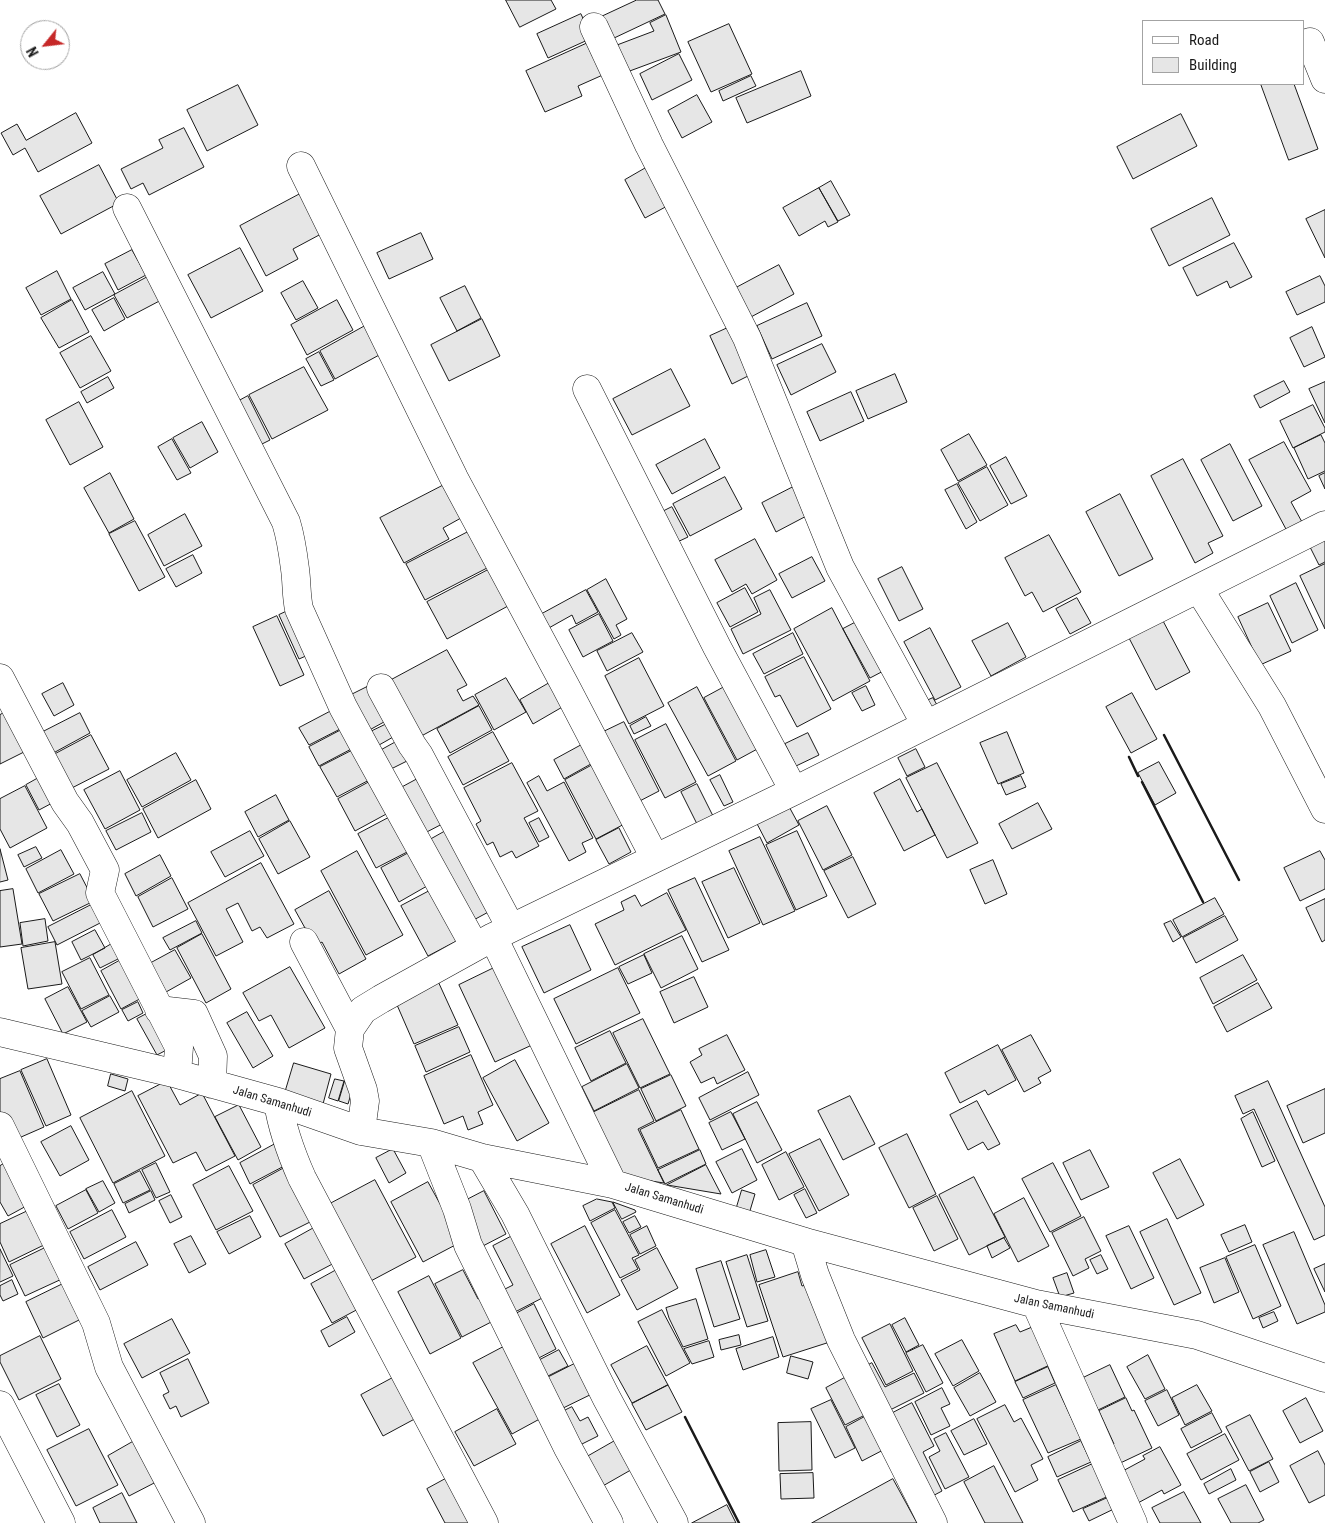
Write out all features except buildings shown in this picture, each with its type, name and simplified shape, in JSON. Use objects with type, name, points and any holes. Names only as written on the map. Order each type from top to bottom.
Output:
[{"type":"street","points":[[594,27],[649,145],[747,338],[840,567],[926,725]]},
{"type":"street","points":[[1310,42],[1325,79]]},
{"type":"street","points":[[301,166],[454,478],[655,858]]},
{"type":"street","points":[[127,208],[286,522],[291,539],[296,597],[299,609],[343,707],[493,938]]},
{"type":"street","points":[[586,389],[717,647],[794,791]]},
{"type":"street","points":[[361,1131],[365,1101],[348,1048],[350,1029],[363,1010],[493,938],[794,791],[1325,525]]},
{"type":"street","points":[[1199,589],[1272,706],[1325,810]]},
{"type":"street","points":[[0,678],[64,802],[80,823],[105,870],[100,893],[179,1047],[177,1074]]},
{"type":"street","points":[[381,688],[419,755],[493,938],[613,1184]]},
{"type":"street","points":[[304,942],[350,1029]]},
{"type":"street","points":[[159,1010],[194,1014],[213,1056],[212,1084]]},
{"type":"street","name":"Jalan Samanhudi","points":[[0,1032],[177,1074],[278,1102],[361,1131],[431,1143],[482,1158],[613,1184],[805,1242],[1036,1304],[1197,1335],[1325,1378]]},
{"type":"street","points":[[278,1102],[282,1126],[291,1154],[302,1178],[484,1523]]},
{"type":"street","points":[[0,1126],[96,1323],[109,1367],[191,1523]]},
{"type":"street","points":[[431,1143],[457,1210],[468,1245],[568,1448],[609,1523]]},
{"type":"street","points":[[482,1158],[516,1214],[606,1397],[674,1523]]},
{"type":"street","points":[[805,1242],[815,1275],[841,1340],[933,1523]]},
{"type":"street","points":[[1036,1304],[1133,1523]]},
{"type":"street","points":[[0,1405],[61,1523]]},
{"type":"wall","points":[[1164,735],[1239,880]]},
{"type":"wall","points":[[1129,757],[1138,776]]},
{"type":"wall","points":[[1142,782],[1203,902]]},
{"type":"wall","points":[[685,1417],[739,1523]]}]
